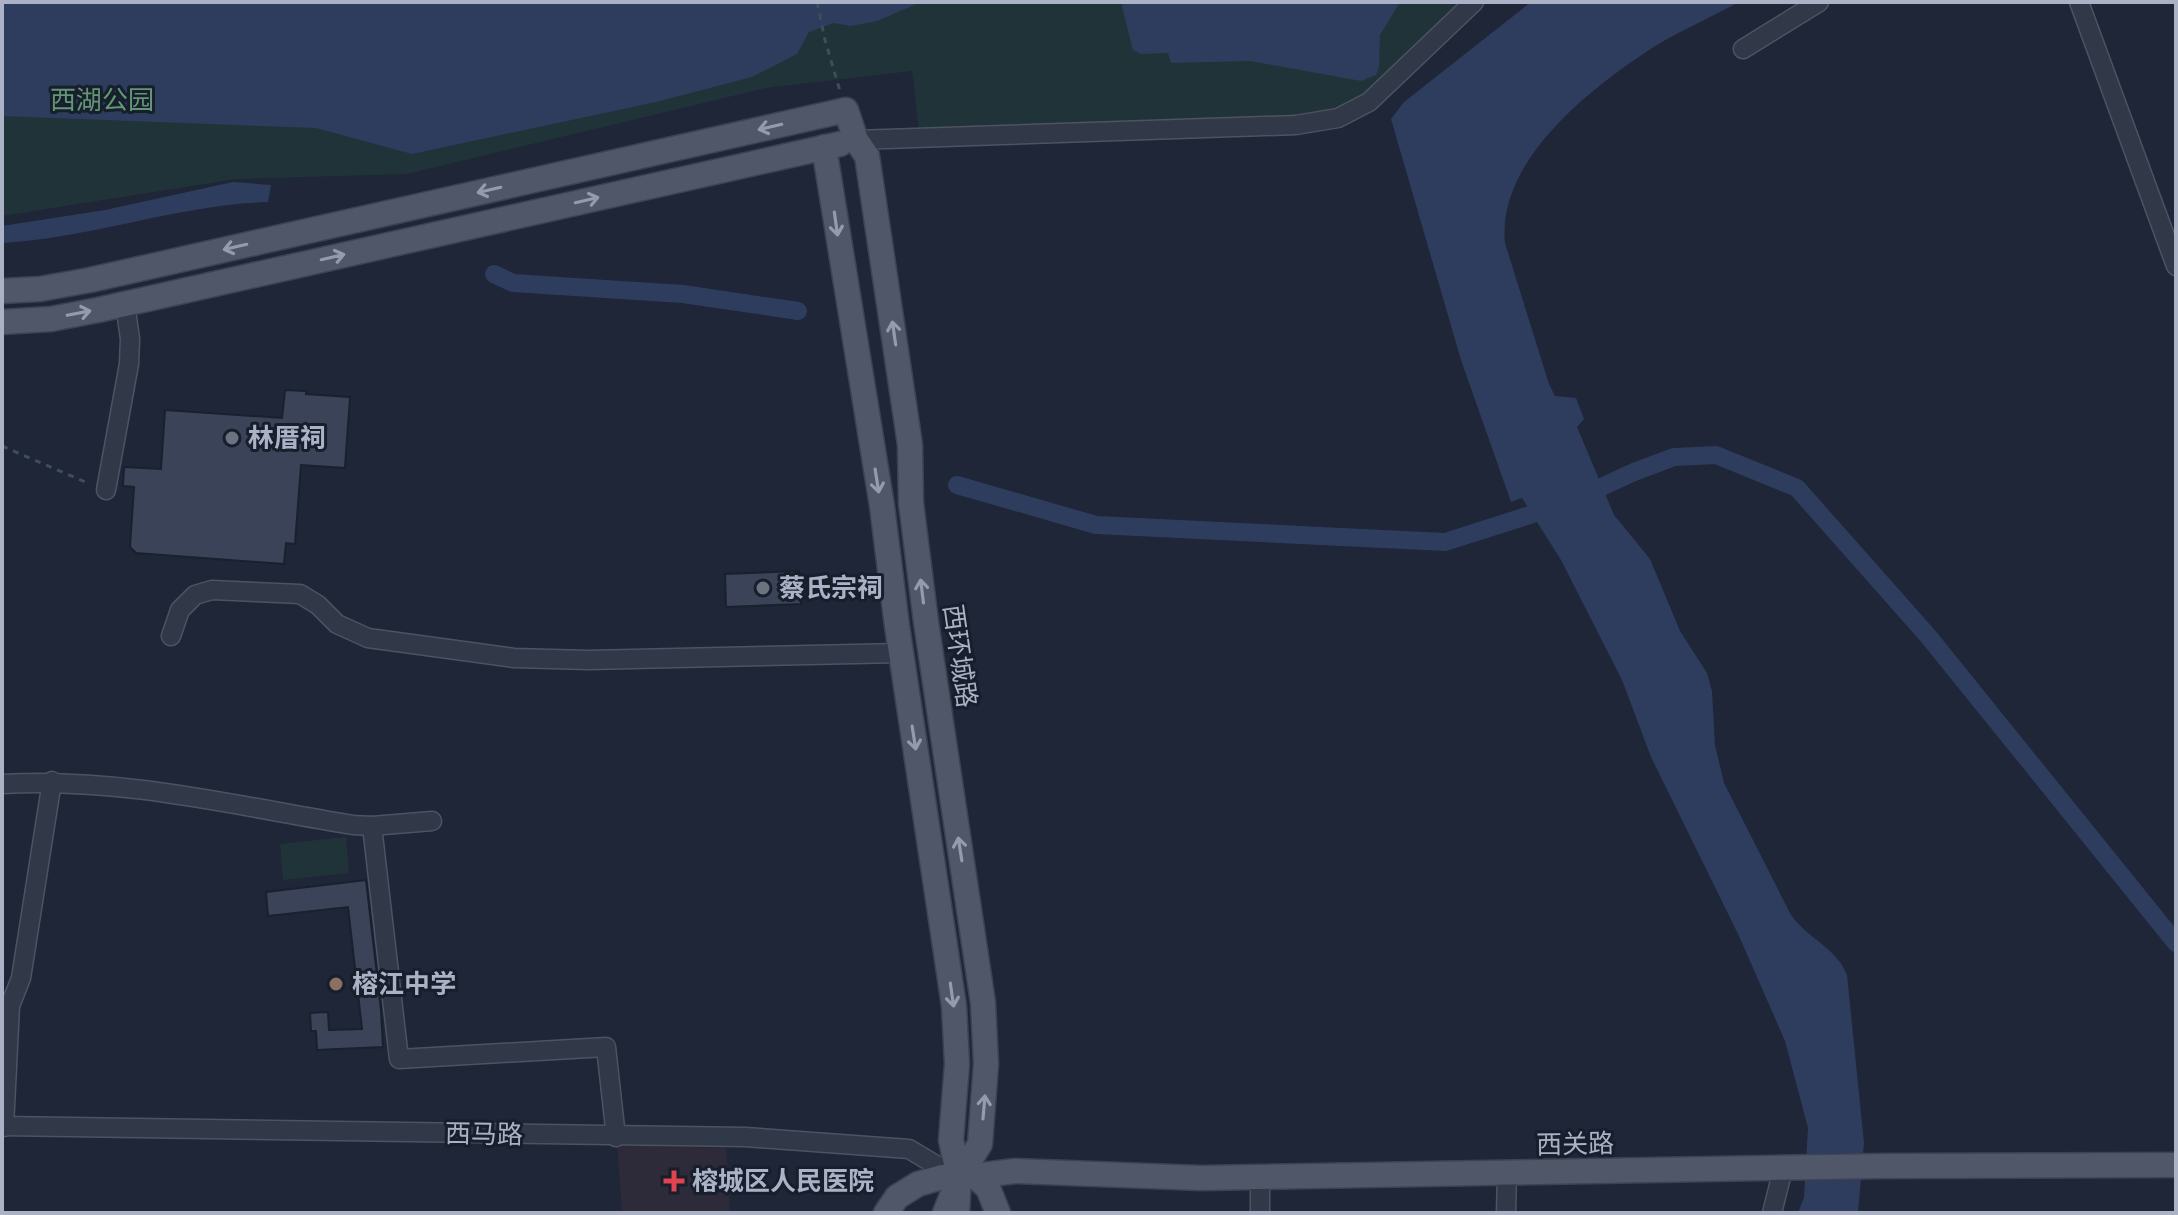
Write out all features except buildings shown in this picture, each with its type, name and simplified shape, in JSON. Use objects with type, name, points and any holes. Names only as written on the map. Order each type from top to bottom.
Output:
[{"type":"main road","name":"西环城路","points":[[846,110],[856,140],[867,156],[910,445],[911,503],[924,607],[983,1003],[986,1064],[980,1144],[957,1213]]},
{"type":"main road","points":[[2,291],[40,289],[90,280],[846,110]]},
{"type":"main road","points":[[2,322],[51,319],[856,140]]},
{"type":"main road","name":"西环城路","points":[[824,147],[882,506],[954,1006],[957,1064],[951,1140],[967,1177]]},
{"type":"main road","name":"西关路","points":[[886,1213],[897,1197],[918,1184],[942,1177],[1015,1171],[1201,1178],[1883,1166],[2176,1165]]},
{"type":"main road","name":"西环城路","points":[[945,1213],[967,1177]]},
{"type":"main road","points":[[967,1177],[988,1188],[998,1213]]},
{"type":"street","points":[[856,140],[1296,125],[1327,120],[1358,109],[1378,95],[1474,2]]},
{"type":"street","points":[[1743,49],[1819,2]]},
{"type":"street","points":[[2079,2],[2172,239],[2176,266]]},
{"type":"street","points":[[106,490],[129,364],[130,339],[125,303]]},
{"type":"street","points":[[171,636],[180,610],[195,595],[212,590],[300,594],[318,605],[337,624],[368,638],[502,657],[589,660],[901,653]]},
{"type":"street","points":[[3,1126],[10,1006],[21,978],[52,781]]},
{"type":"street","points":[[2,784],[52,781],[175,792],[372,826],[432,821]]},
{"type":"street","points":[[372,826],[399,1059],[606,1047],[616,1137]]},
{"type":"street","name":"西马路","points":[[3,1126],[745,1137],[909,1149],[967,1177]]},
{"type":"street","points":[[1772,1213],[1790,1168]]},
{"type":"street","points":[[1506,1213],[1507,1173]]},
{"type":"street","points":[[1260,1177],[1260,1213]]},
{"type":"path","points":[[817,2],[846,110]]},
{"type":"path","points":[[2,446],[106,490]]},
{"type":"shaded area","name":"榕城区人民医院","points":[[617,1145],[726,1148],[730,1213],[622,1213]]},
{"type":"green space","name":"西湖公园","points":[[2,2],[1466,2],[1359,104],[1301,120],[919,131],[912,71],[766,88],[407,174],[236,179],[2,216]]},
{"type":"green space","points":[[346,837],[349,873],[283,880],[280,844]]},
{"type":"water","points":[[2,2],[921,2],[877,21],[851,26],[834,23],[809,32],[797,54],[752,77],[656,102],[412,154],[316,128],[2,116]]},
{"type":"water","points":[[1121,2],[1400,2],[1380,35],[1376,75],[1361,81],[1250,61],[1171,63],[1168,53],[1141,54],[1133,50]]},
{"type":"water","points":[[1531,2],[1739,2],[1654,47],[1571,110],[1530,159],[1515,185],[1506,214],[1505,243],[1549,384],[1555,396],[1576,398],[1584,419],[1577,427],[1614,515],[1650,559],[1680,631],[1707,673],[1712,691],[1715,745],[1724,783],[1791,915],[1836,957],[1847,975],[1864,1143],[1858,1213],[1798,1213],[1804,1197],[1808,1128],[1785,1041],[1739,936],[1651,757],[1622,680],[1561,560],[1522,498],[1511,502],[1461,360],[1391,119],[1404,102]]},
{"type":"water","points":[[233,182],[271,185],[268,202],[201,209],[69,235],[2,243],[2,226],[105,210]]},
{"type":"waterway","points":[[494,274],[513,283],[683,294],[798,311]]},
{"type":"waterway","points":[[1582,496],[1674,457],[1716,455],[1797,488],[1928,636],[2176,943]]},
{"type":"waterway","points":[[957,485],[1096,525],[1445,542],[1555,507]]},
{"type":"place","name":"林厝祠","points":[[232,438]]},
{"type":"place","name":"蔡氏宗祠","points":[[763,588]]},
{"type":"place","name":"榕江中学","points":[[336,984]]},
{"type":"place","name":"榕城区人民医院","points":[[674,1181]]}]
